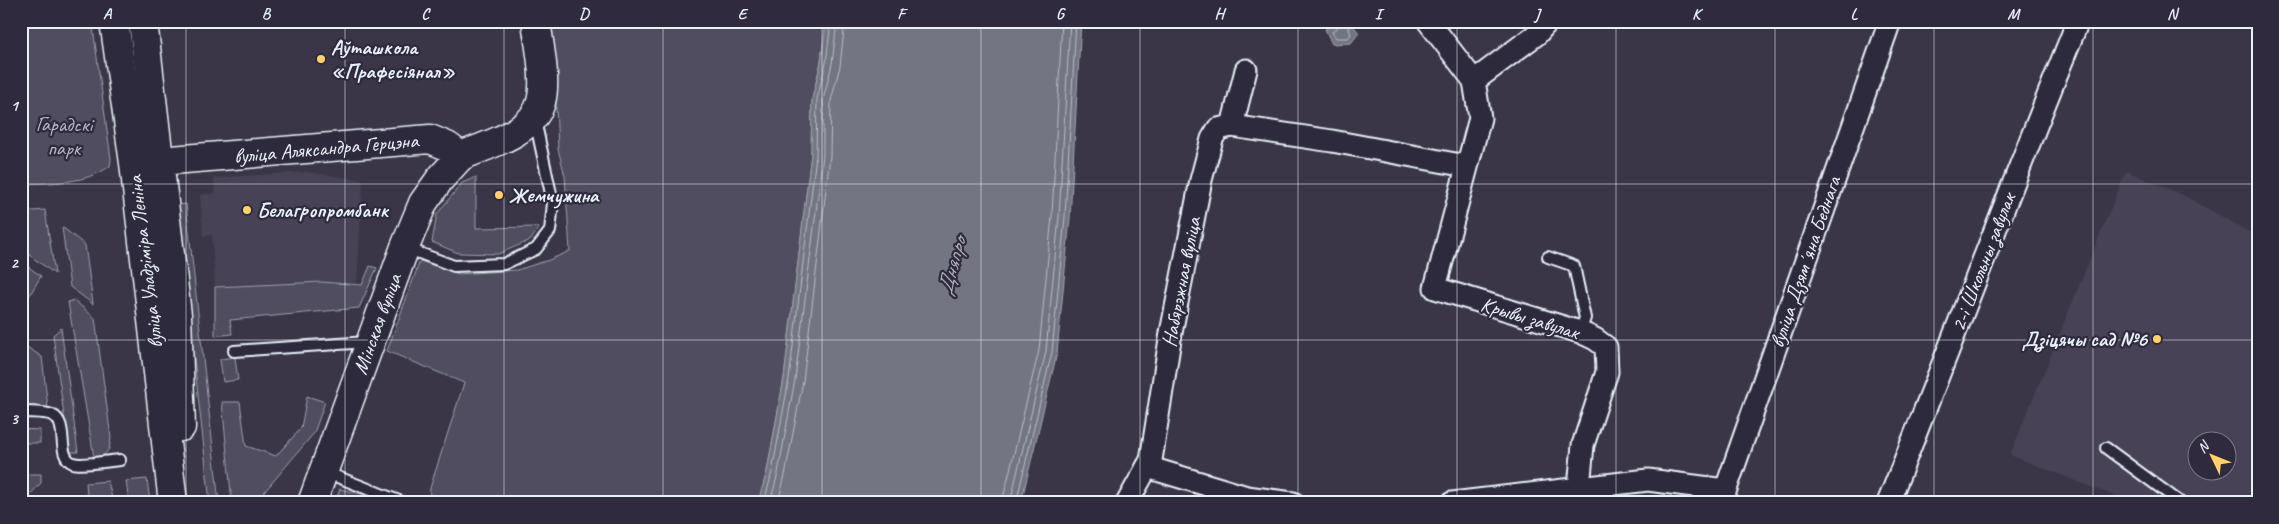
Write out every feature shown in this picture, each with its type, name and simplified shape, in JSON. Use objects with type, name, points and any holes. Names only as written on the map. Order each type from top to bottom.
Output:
[{"type":"main road","name":"вуліца Уладзіміра Леніна","points":[[114,21],[146,162],[177,315],[180,426],[191,503]]},
{"type":"main road","name":"вуліца Уладзіміра Леніна","points":[[143,21],[146,162],[174,503]]},
{"type":"main road","points":[[461,156],[518,130],[534,117],[541,103],[543,88],[536,21]]},
{"type":"main road","name":"вуліца Аляксандра Герцэна","points":[[146,162],[430,139],[447,146],[461,156]]},
{"type":"main road","name":"Мінская вуліца","points":[[312,503],[405,247],[423,203],[440,179],[461,156]]},
{"type":"street","points":[[1428,21],[1474,81],[1537,34],[1548,21]]},
{"type":"street","name":"вуліца Дзямʼяна Беднага","points":[[1723,496],[1890,21]]},
{"type":"street","name":"2-і Школьны завулак","points":[[1888,503],[1964,312],[2025,151],[2078,21]]},
{"type":"street","points":[[1246,70],[1232,126],[1332,141],[1466,166]]},
{"type":"street","name":"Крывы завулак","points":[[1474,81],[1480,118],[1435,288],[1580,332],[1606,347],[1607,372],[1583,445],[1579,487]]},
{"type":"street","name":"Набярэжная вуліца","points":[[1127,503],[1151,460],[1171,333],[1200,180],[1212,139],[1218,129],[1232,126]]},
{"type":"street","points":[[1147,467],[1247,497],[1293,503]]},
{"type":"street","points":[[1452,503],[1648,480],[1723,496]]},
{"type":"lane","points":[[405,247],[454,266],[504,264],[536,249],[550,231],[553,203],[534,117]]},
{"type":"lane","points":[[1548,257],[1574,266],[1585,318],[1580,332]]},
{"type":"lane","points":[[234,352],[371,342]]},
{"type":"lane","points":[[21,412],[53,415],[60,423],[68,460],[75,464],[120,460]]},
{"type":"lane","points":[[2106,448],[2180,503]]},
{"type":"lane","points":[[324,472],[404,503]]},
{"type":"shaded area","name":"Дзіцячы сад №6","points":[[2126,171],[2185,196],[2258,237],[2258,482],[2243,503],[2132,503],[2010,455]]},
{"type":"shaded area","points":[[306,172],[363,180],[357,283],[322,282],[215,287],[212,235],[203,236],[200,195],[215,193],[214,178]]},
{"type":"green space","name":"Гарадскі парк","points":[[21,21],[92,21],[111,159],[110,166],[100,172],[67,181],[21,184]]},
{"type":"green space","points":[[552,21],[826,21],[821,62],[812,99],[811,154],[784,378],[767,471],[758,503],[429,503],[430,488],[464,383],[387,351],[420,261],[459,274],[517,270],[570,251],[565,176],[558,149]]},
{"type":"green space","points":[[476,177],[476,228],[539,227],[531,240],[498,254],[458,253],[432,242],[437,214],[462,183]]},
{"type":"green space","points":[[186,204],[219,503],[210,503],[177,205]]},
{"type":"green space","points":[[45,210],[55,274],[21,249],[21,212]]},
{"type":"green space","points":[[62,227],[85,245],[93,304],[70,287]]},
{"type":"green space","points":[[23,263],[41,276],[28,298]]},
{"type":"green space","points":[[370,266],[377,268],[359,308],[230,320],[232,334],[215,336],[215,287],[322,282],[362,285]]},
{"type":"green space","points":[[74,300],[95,318],[111,438],[109,449],[104,455],[94,457],[68,302]]},
{"type":"green space","points":[[61,328],[78,452],[69,452],[53,335]]},
{"type":"green space","points":[[21,343],[42,357],[48,408],[21,405]]},
{"type":"green space","points":[[235,357],[238,380],[223,382],[220,359]]},
{"type":"green space","points":[[307,396],[325,402],[314,433],[255,503],[232,503],[222,402],[240,402],[246,446],[276,456],[301,428]]},
{"type":"green space","points":[[21,429],[40,430],[40,443],[21,443]]},
{"type":"green space","points":[[21,474],[41,474],[41,483],[22,503]]},
{"type":"green space","points":[[147,479],[150,503],[129,503],[126,481]]},
{"type":"green space","points":[[108,481],[113,503],[50,503],[56,497],[87,495],[86,483]]},
{"type":"green space","points":[[340,489],[362,494],[372,503],[335,503]]},
{"type":"water","name":"Дняпро","points":[[826,21],[1081,21],[1070,218],[1057,353],[1021,503],[758,503],[767,471],[784,378],[811,154],[812,99],[821,62]]},
{"type":"water","points":[[1351,23],[1359,33],[1351,43],[1332,44],[1325,29],[1335,24]]},
{"type":"place","name":"Аўташкола «Прафесіянал»","points":[[321,59]]},
{"type":"place","name":"Жемчужина","points":[[499,195]]},
{"type":"place","name":"Белагропромбанк","points":[[247,210]]},
{"type":"place","name":"Дзіцячы сад №6","points":[[2157,339]]}]
